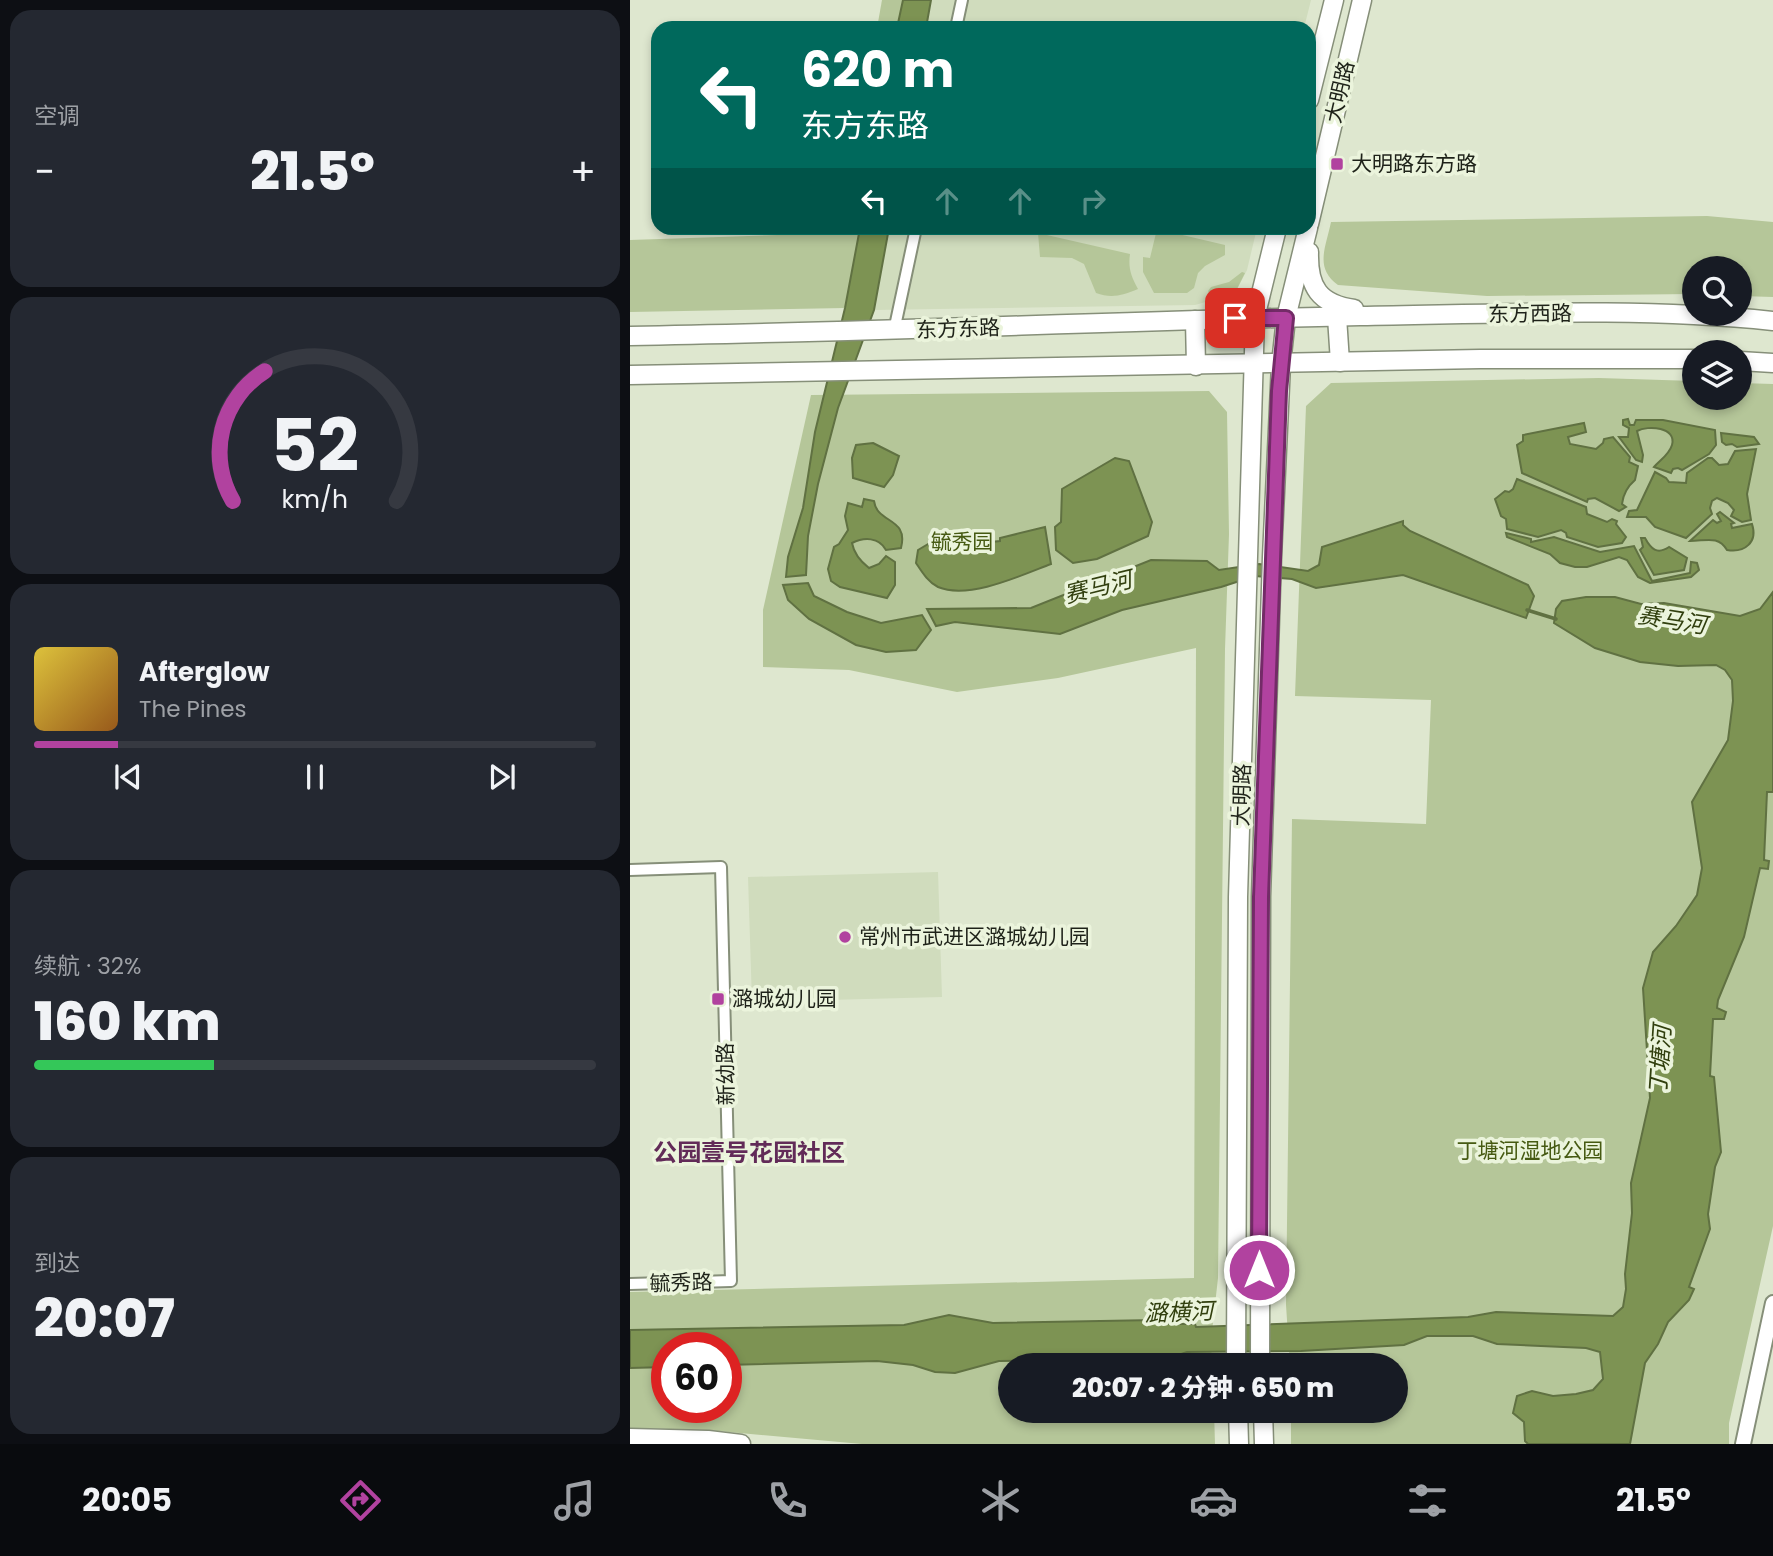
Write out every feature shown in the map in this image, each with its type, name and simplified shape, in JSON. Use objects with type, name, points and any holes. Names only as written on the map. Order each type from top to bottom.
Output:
[{"type":"main road","name":"大明路","points":[[1316,72],[1334,0]]},
{"type":"main road","name":"大明路","points":[[1316,195],[1362,0]]},
{"type":"main road","name":"大明路","points":[[1236,1353],[1238,897],[1255,317],[1275,235]]},
{"type":"main road","name":"大明路","points":[[1260,1353],[1261,897],[1272,557],[1281,364],[1286,318],[1307,235]]},
{"type":"main road","points":[[1309,235],[1308,271],[1314,289],[1335,306],[1406,316]]},
{"type":"main road","name":"东方西路","points":[[1286,318],[1636,313],[1773,321]]},
{"type":"main road","points":[[1337,317],[1340,362]]},
{"type":"main road","name":"东方东路","points":[[630,336],[886,332],[1286,318]]},
{"type":"main road","points":[[1195,320],[1196,366]]},
{"type":"main road","points":[[1281,364],[1682,358]]},
{"type":"main road","points":[[1752,362],[1773,363]]},
{"type":"main road","name":"东方东路","points":[[630,374],[1281,364]]},
{"type":"main road","points":[[1238,1423],[1239,1442]]},
{"type":"main road","points":[[1264,1423],[1265,1444]]},
{"type":"main road","points":[[630,1438],[708,1440],[741,1444]]},
{"type":"street","points":[[958,21],[962,0]]},
{"type":"street","points":[[886,332],[914,235]]},
{"type":"street","name":"新幼路","points":[[630,870],[721,867],[731,1282]]},
{"type":"street","name":"毓秀路","points":[[630,1284],[731,1282]]},
{"type":"street","points":[[1743,1444],[1773,1303]]},
{"type":"shaded area","points":[[931,0],[1311,0],[1306,21],[927,21]]},
{"type":"shaded area","points":[[888,235],[1255,235],[1247,270],[1237,289],[1195,305],[874,310]]},
{"type":"shaded area","name":"常州市武进区潞城幼儿园","points":[[938,872],[942,997],[752,1002],[748,877]]},
{"type":"green space","points":[[882,0],[903,0],[898,21],[878,21]]},
{"type":"green space","points":[[1707,216],[1773,222],[1773,297],[1752,296],[1752,256],[1682,256],[1682,294],[1487,296],[1338,285],[1326,272],[1324,264],[1331,222]]},
{"type":"green space","points":[[859,235],[845,308],[630,312],[630,240]]},
{"type":"green space","points":[[1038,235],[1130,254],[1129,264],[1138,289],[1117,296],[1096,293],[1084,264],[1072,258],[1040,257]]},
{"type":"green space","points":[[1156,235],[1182,235],[1225,245],[1225,255],[1198,273],[1194,288],[1187,293],[1154,293],[1143,272],[1143,257],[1150,258]]},
{"type":"green space","points":[[1242,272],[1245,273],[1237,289],[1216,299],[1211,297],[1208,291],[1211,287],[1229,282]]},
{"type":"green space","name":"丁塘河湿地公园","points":[[1599,378],[1682,381],[1682,410],[1752,410],[1752,383],[1773,384],[1773,1226],[1729,1423],[1729,1444],[1291,1444],[1291,1423],[1408,1423],[1408,1353],[1289,1353],[1286,1305],[1292,819],[1426,824],[1431,700],[1295,696],[1306,406],[1331,383]]},
{"type":"green space","name":"毓秀园","points":[[1209,391],[1227,412],[1229,534],[1225,649],[1218,1278],[1212,1353],[998,1353],[998,1423],[1214,1423],[1215,1444],[862,1444],[707,1430],[630,1428],[630,1292],[1194,1278],[1196,648],[1058,678],[957,692],[849,670],[763,667],[763,610],[811,395]]},
{"type":"water","points":[[903,0],[931,0],[927,21],[898,21]]},
{"type":"water","points":[[859,235],[888,235],[874,310],[838,408],[818,484],[808,536],[806,575],[786,577],[788,557],[803,508],[815,432],[845,308]]},
{"type":"water","points":[[1628,419],[1630,425],[1634,425],[1636,420],[1663,420],[1715,430],[1716,445],[1709,454],[1682,470],[1673,469],[1671,473],[1654,467],[1671,449],[1670,434],[1654,428],[1637,431],[1643,455],[1642,462],[1636,460],[1619,437],[1628,437],[1629,428],[1623,425],[1623,420]]},
{"type":"water","points":[[1584,423],[1586,432],[1568,437],[1570,444],[1596,449],[1604,439],[1613,437],[1630,457],[1629,462],[1638,466],[1635,480],[1623,497],[1622,504],[1626,507],[1619,511],[1595,498],[1588,499],[1587,502],[1522,473],[1517,445],[1523,441],[1523,435]]},
{"type":"water","points":[[1721,433],[1754,437],[1759,444],[1737,447],[1726,445],[1722,442]]},
{"type":"water","points":[[873,443],[899,456],[893,475],[884,487],[853,478],[852,458],[856,445]]},
{"type":"water","points":[[1756,449],[1747,494],[1751,520],[1742,522],[1731,516],[1734,510],[1728,503],[1717,498],[1712,501],[1712,514],[1686,538],[1655,527],[1646,517],[1627,517],[1629,511],[1637,510],[1655,472],[1669,482],[1686,483],[1687,473],[1708,458],[1712,458],[1719,465],[1728,464],[1735,451]]},
{"type":"water","points":[[1115,458],[1129,461],[1152,522],[1148,536],[1097,559],[1073,563],[1056,550],[1055,527],[1061,522],[1062,489]]},
{"type":"water","points":[[1517,479],[1586,507],[1587,514],[1607,522],[1612,519],[1617,521],[1616,524],[1626,537],[1622,543],[1598,547],[1567,537],[1561,530],[1538,537],[1507,529],[1506,519],[1501,516],[1495,499],[1505,491],[1513,489]]},
{"type":"water","points":[[864,499],[874,501],[881,514],[901,531],[901,548],[886,550],[871,539],[852,543],[858,557],[869,568],[879,564],[886,556],[895,562],[895,585],[887,598],[840,587],[831,581],[828,569],[834,547],[848,530],[845,516],[848,503],[862,507]]},
{"type":"water","points":[[1720,512],[1734,523],[1731,524],[1732,528],[1752,524],[1753,536],[1749,545],[1739,550],[1727,550],[1716,541],[1690,541],[1713,520],[1717,523],[1721,521],[1717,514]]},
{"type":"water","points":[[1403,521],[1403,525],[1410,531],[1528,585],[1534,596],[1526,618],[1403,575],[1316,588],[1292,579],[1255,576],[1221,587],[1122,610],[1060,634],[955,622],[936,626],[927,609],[1031,608],[1151,560],[1207,561],[1219,570],[1259,564],[1308,571],[1319,565],[1322,547]]},
{"type":"water","points":[[1045,527],[1051,564],[1011,580],[980,588],[951,590],[938,587],[928,580],[916,563],[918,550],[935,540],[950,539],[957,544],[1000,541],[1000,538]]},
{"type":"water","points":[[1506,533],[1531,539],[1531,542],[1554,537],[1600,552],[1634,546],[1652,581],[1690,573],[1691,562],[1697,563],[1699,570],[1691,577],[1650,583],[1638,577],[1627,560],[1619,557],[1587,567],[1575,567],[1560,563],[1550,554],[1507,537]]},
{"type":"water","points":[[1641,538],[1645,538],[1655,550],[1661,551],[1669,547],[1687,558],[1684,570],[1654,575],[1640,550],[1643,547]]},
{"type":"water","points":[[808,583],[814,596],[847,612],[881,623],[922,615],[931,630],[916,650],[886,652],[856,645],[809,619],[788,600],[783,585]]},
{"type":"water","name":"丁塘河","points":[[1773,592],[1773,792],[1767,792],[1764,860],[1769,861],[1768,869],[1760,868],[1744,937],[1718,1000],[1717,1008],[1726,1012],[1724,1019],[1713,1019],[1710,1076],[1714,1077],[1721,1152],[1715,1167],[1708,1214],[1710,1229],[1689,1287],[1694,1289],[1689,1300],[1668,1322],[1645,1363],[1630,1444],[1528,1444],[1525,1441],[1524,1422],[1513,1413],[1517,1396],[1532,1391],[1553,1396],[1593,1390],[1603,1379],[1600,1352],[1586,1348],[1497,1344],[1473,1336],[1427,1336],[1404,1345],[1301,1351],[998,1353],[998,1361],[955,1373],[877,1361],[742,1365],[742,1332],[651,1332],[651,1367],[630,1368],[630,1330],[904,1325],[949,1315],[993,1323],[1156,1320],[1157,1324],[1195,1324],[1196,1327],[1468,1317],[1496,1312],[1613,1316],[1623,1307],[1632,1213],[1631,1183],[1650,1098],[1643,988],[1653,952],[1676,926],[1697,895],[1702,868],[1692,802],[1728,740],[1733,701],[1732,680],[1725,670],[1716,665],[1678,666],[1640,662],[1595,648],[1554,623],[1556,609],[1562,601],[1586,597],[1615,597],[1641,604],[1664,603],[1740,616],[1760,609]]},
{"type":"waterway","name":"赛马河","points":[[1527,610],[1556,619]]},
{"type":"place","name":"大明路东方路","points":[[1337,164]]},
{"type":"place","name":"常州市武进区潞城幼儿园","points":[[845,937]]},
{"type":"place","name":"潞城幼儿园","points":[[718,999]]},
{"type":"district","name":"公园壹号花园社区","points":[[749,1153]]},
{"type":"route","points":[[1235,318],[1286,318],[1279,391],[1261,897],[1259,1270]]},
{"type":"water label","name":"潞横河","points":[[1179,1312]]}]
